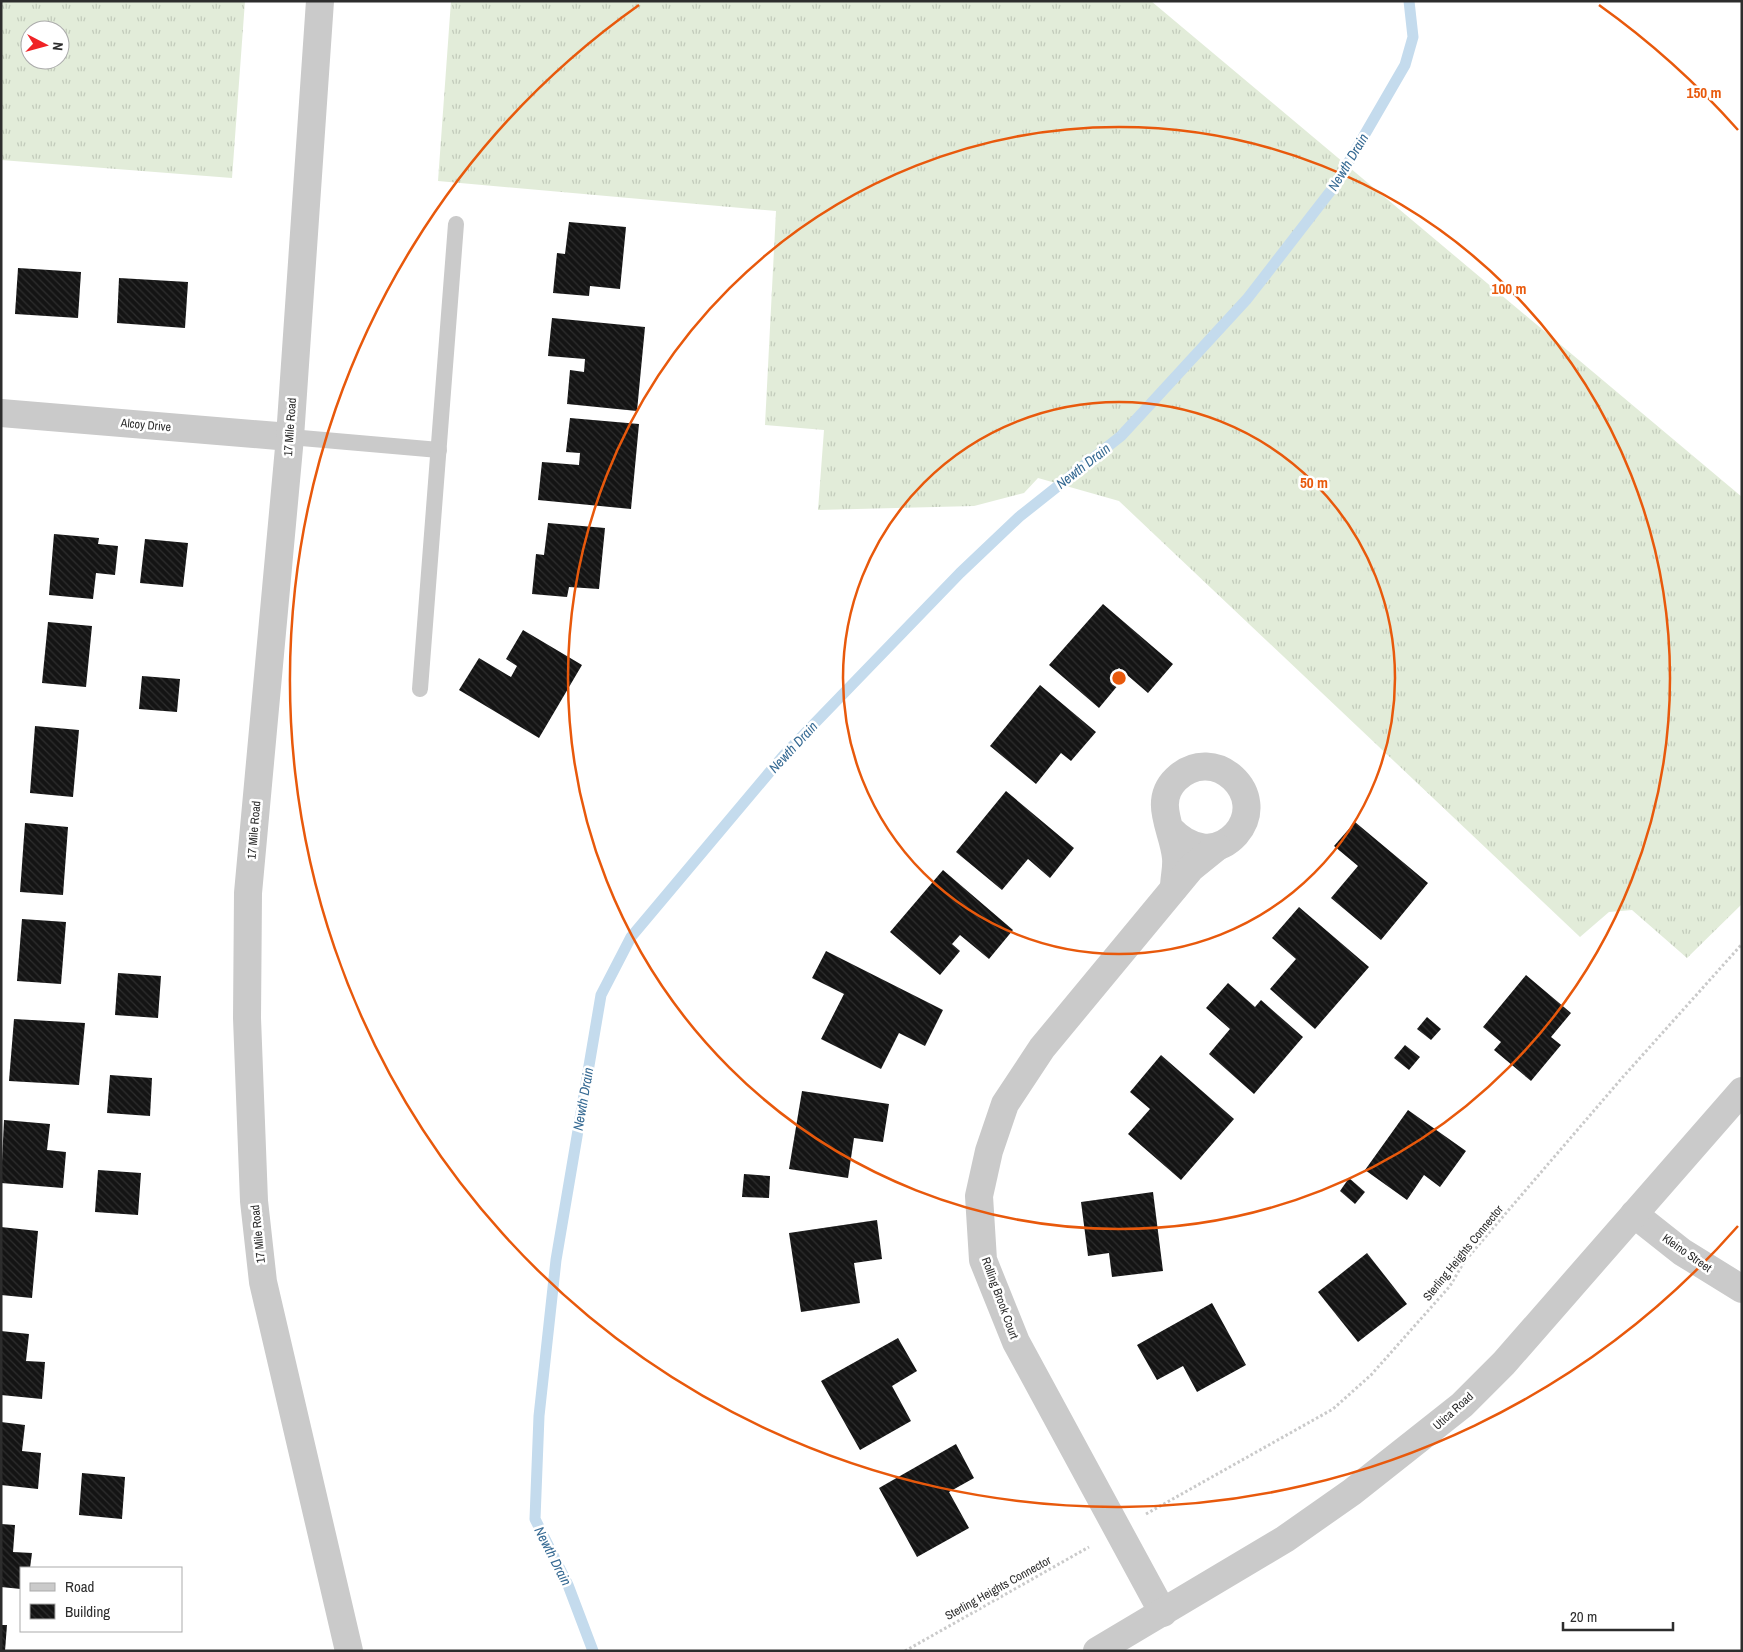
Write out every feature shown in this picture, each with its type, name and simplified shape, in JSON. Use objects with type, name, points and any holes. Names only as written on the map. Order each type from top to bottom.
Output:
[{"type":"street","name":"17 Mile Road","points":[[320,1],[290,437],[248,893],[247,1018],[254,1201],[263,1282],[349,1651]]},
{"type":"street","name":"Alcoy Drive","points":[[1,413],[290,437]]},
{"type":"street","name":"Rolling Brook Court","points":[[1163,1613],[1016,1342],[983,1260],[979,1196],[989,1152],[1005,1104],[1042,1048],[1191,868],[1217,847],[1229,841],[1238,832],[1244,819],[1246,805],[1244,792],[1236,780],[1225,771],[1212,767],[1198,767],[1185,772],[1174,780],[1167,791],[1164,804],[1165,817],[1176,858],[1174,888]]},
{"type":"street","points":[[1170,830],[1179,839],[1191,846],[1204,849],[1217,847]]},
{"type":"street","name":"Utica Road","points":[[1097,1651],[1285,1539],[1352,1492],[1462,1405],[1504,1363],[1742,1091]]},
{"type":"street","name":"Kleino Street","points":[[1634,1214],[1682,1252],[1742,1289]]},
{"type":"lane","points":[[420,689],[456,224]]},
{"type":"lane","points":[[290,437],[439,450]]},
{"type":"path","name":"Sterling Heights Connector","points":[[1149,1513],[1333,1409],[1363,1383],[1450,1286],[1464,1262],[1622,1078],[1742,944]]},
{"type":"path","name":"Sterling Heights Connector","points":[[905,1651],[1091,1545]]},
{"type":"green space","points":[[1,1],[245,1],[232,178],[1,160]]},
{"type":"green space","points":[[451,1],[1151,1],[1742,497],[1742,904],[1687,958],[1632,910],[1609,912],[1580,937],[1119,501],[1038,478],[1024,493],[974,506],[818,510],[824,430],[765,425],[776,211],[438,181]]},
{"type":"building","points":[[569,222],[626,227],[620,289],[590,286],[589,296],[553,293],[557,253],[565,254]]},
{"type":"building","points":[[18,268],[81,272],[78,318],[15,314]]},
{"type":"building","points":[[119,278],[188,282],[185,328],[117,323]]},
{"type":"building","points":[[552,318],[645,327],[637,411],[567,404],[570,370],[584,372],[585,359],[548,356]]},
{"type":"building","points":[[570,418],[639,424],[631,509],[538,500],[542,462],[579,465],[580,453],[566,452]]},
{"type":"building","points":[[548,523],[605,528],[599,589],[569,587],[567,597],[532,594],[536,554],[544,555]]},
{"type":"building","points":[[54,534],[99,538],[98,544],[118,546],[115,575],[96,573],[93,599],[49,595]]},
{"type":"building","points":[[145,539],[188,543],[183,587],[140,583]]},
{"type":"building","points":[[1103,604],[1173,664],[1148,693],[1119,668],[1111,677],[1119,684],[1099,708],[1049,665]]},
{"type":"building","points":[[48,622],[92,626],[86,687],[42,683]]},
{"type":"building","points":[[523,630],[582,665],[539,738],[459,690],[479,658],[511,677],[517,666],[506,659]]},
{"type":"building","points":[[142,676],[180,679],[177,712],[139,709]]},
{"type":"building","points":[[1040,685],[1096,732],[1071,761],[1061,753],[1036,784],[990,746]]},
{"type":"building","points":[[35,726],[79,730],[73,797],[30,793]]},
{"type":"building","points":[[1006,791],[1074,848],[1050,878],[1028,859],[1002,890],[956,852]]},
{"type":"building","points":[[1355,822],[1428,883],[1381,940],[1331,898],[1358,866],[1334,846]]},
{"type":"building","points":[[25,823],[68,827],[63,895],[20,892]]},
{"type":"building","points":[[943,870],[1013,930],[989,959],[960,935],[952,944],[960,951],[940,975],[890,932]]},
{"type":"building","points":[[1299,907],[1369,967],[1315,1029],[1270,989],[1296,959],[1272,938]]},
{"type":"building","points":[[22,919],[66,922],[61,984],[17,981]]},
{"type":"building","points":[[826,951],[943,1010],[925,1046],[899,1033],[881,1069],[821,1039],[844,994],[812,978]]},
{"type":"building","points":[[118,973],[161,976],[158,1018],[115,1015]]},
{"type":"building","points":[[1526,975],[1571,1013],[1551,1037],[1561,1045],[1531,1081],[1494,1050],[1501,1042],[1483,1027]]},
{"type":"building","points":[[1228,983],[1255,1007],[1261,1000],[1303,1037],[1254,1094],[1209,1054],[1230,1029],[1206,1008]]},
{"type":"building","points":[[1427,1017],[1441,1029],[1431,1040],[1417,1029]]},
{"type":"building","points":[[14,1019],[85,1023],[79,1085],[9,1081]]},
{"type":"building","points":[[1405,1045],[1420,1057],[1409,1070],[1394,1058]]},
{"type":"building","points":[[1161,1055],[1234,1119],[1181,1180],[1128,1134],[1150,1109],[1130,1092]]},
{"type":"building","points":[[110,1075],[152,1078],[150,1116],[107,1113]]},
{"type":"building","points":[[802,1091],[889,1104],[883,1142],[854,1138],[848,1178],[789,1169]]},
{"type":"building","points":[[1408,1110],[1466,1151],[1440,1187],[1424,1175],[1407,1200],[1365,1170]]},
{"type":"building","points":[[4,1120],[50,1124],[47,1150],[66,1152],[63,1188],[1,1183]]},
{"type":"building","points":[[98,1170],[141,1173],[138,1215],[95,1212]]},
{"type":"building","points":[[744,1174],[770,1176],[769,1198],[742,1197]]},
{"type":"building","points":[[1349,1178],[1365,1192],[1355,1204],[1340,1191]]},
{"type":"building","points":[[1153,1192],[1163,1271],[1112,1277],[1109,1253],[1088,1256],[1081,1202]]},
{"type":"building","points":[[877,1220],[882,1259],[854,1263],[860,1303],[801,1312],[789,1233]]},
{"type":"building","points":[[1,1227],[38,1231],[32,1298],[1,1295]]},
{"type":"building","points":[[1367,1253],[1407,1304],[1358,1342],[1318,1292]]},
{"type":"building","points":[[1212,1303],[1246,1365],[1197,1392],[1183,1366],[1157,1380],[1137,1345]]},
{"type":"building","points":[[1,1331],[29,1334],[26,1361],[45,1362],[42,1399],[1,1395]]},
{"type":"building","points":[[898,1338],[917,1371],[892,1386],[911,1421],[860,1450],[821,1381]]},
{"type":"building","points":[[1,1422],[25,1425],[22,1451],[41,1453],[38,1489],[1,1485]]},
{"type":"building","points":[[956,1444],[974,1478],[949,1492],[969,1528],[917,1557],[879,1488]]},
{"type":"building","points":[[82,1473],[125,1477],[122,1519],[79,1515]]},
{"type":"building","points":[[1,1524],[15,1525],[13,1552],[32,1553],[30,1567],[20,1567],[20,1589],[1,1587]]},
{"type":"building","points":[[1,1625],[7,1625],[5,1651],[1,1651]]},
{"type":"waterway","name":"Newth Drain","points":[[593,1651],[568,1585],[535,1519],[539,1416],[556,1260],[601,995],[631,937],[784,755],[960,573],[1019,517],[1121,436],[1247,299],[1336,184],[1405,65],[1413,37],[1409,1]]}]
